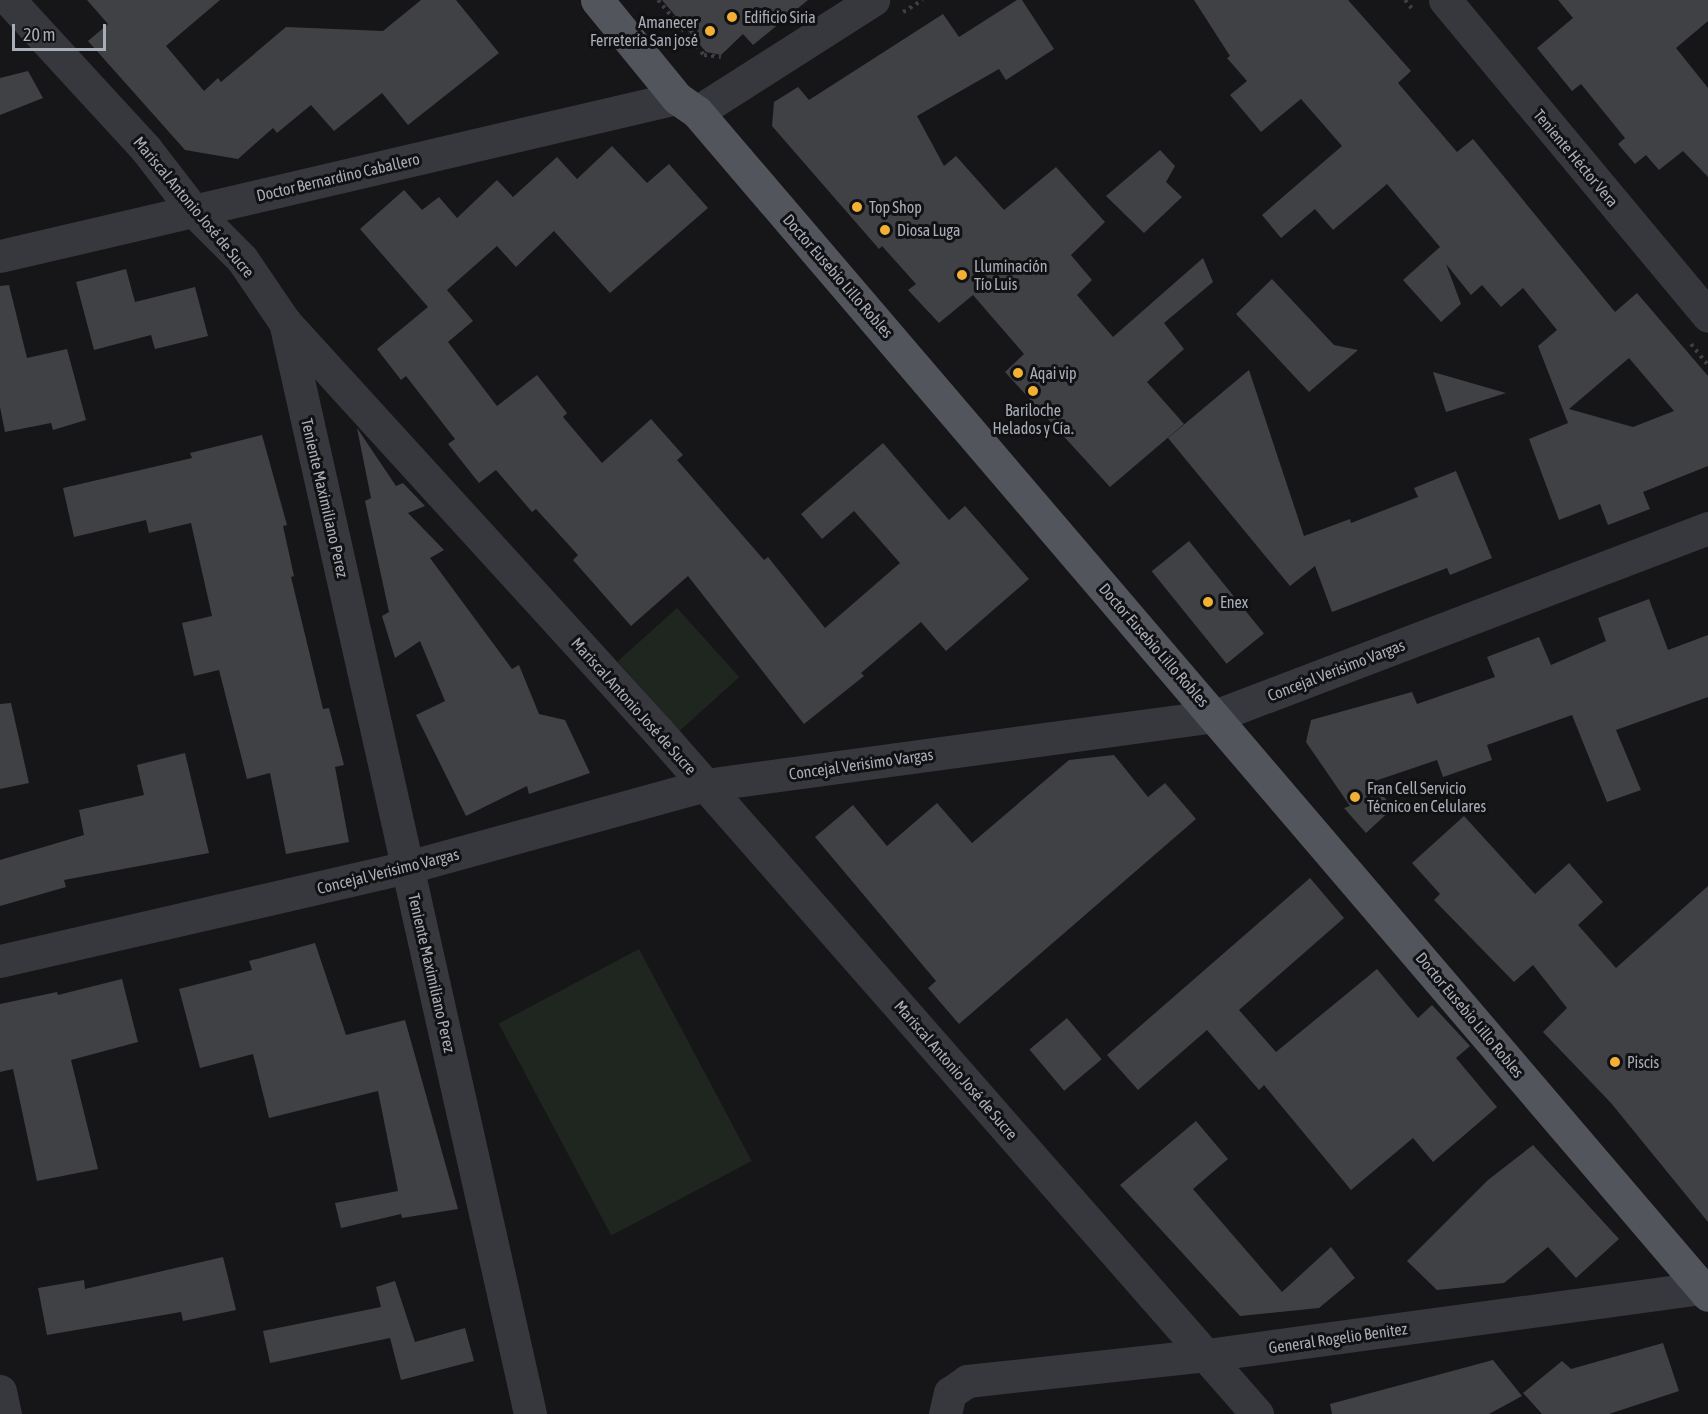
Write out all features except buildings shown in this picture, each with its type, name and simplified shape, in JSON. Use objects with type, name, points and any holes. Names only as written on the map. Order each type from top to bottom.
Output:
[{"type":"main road","name":"Doctor Eusebio Lillo Robles","points":[[597,0],[1215,716],[1706,1291]]},
{"type":"street","name":"Mariscal Antonio José de Sucre","points":[[9,0],[146,149],[193,210],[242,259],[284,321],[705,785],[1257,1414]]},
{"type":"street","name":"Doctor Bernardino Caballero","points":[[0,256],[193,210],[687,105],[873,0]]},
{"type":"street","name":"Teniente Héctor Vera","points":[[1444,0],[1708,316]]},
{"type":"street","name":"Teniente Maximiliano Perez","points":[[284,321],[530,1414]]},
{"type":"street","name":"Concejal Verisimo Vargas","points":[[0,961],[408,867],[705,785],[1215,716],[1708,528]]},
{"type":"street","name":"General Rogelio Benitez","points":[[945,1414],[950,1394],[967,1381],[1207,1355],[1706,1291]]},
{"type":"street","points":[[0,1391],[5,1414]]},
{"type":"path","points":[[658,0],[704,55],[727,58]]},
{"type":"shaded area","points":[[677,608],[739,677],[680,731],[618,662]]},
{"type":"shaded area","points":[[639,949],[752,1161],[611,1236],[499,1024]]},
{"type":"place","name":"Edificio Siria","points":[[732,17]]},
{"type":"place","name":"Amanecer Ferretería San josé","points":[[710,31]]},
{"type":"place","name":"Top Shop","points":[[857,207]]},
{"type":"place","name":"Diosa Luga","points":[[885,230]]},
{"type":"place","name":"Lluminación Tío Luis","points":[[962,275]]},
{"type":"place","name":"Aqai vip","points":[[1018,373]]},
{"type":"place","name":"Bariloche Helados y Cía.","points":[[1033,391]]},
{"type":"place","name":"Enex","points":[[1208,602]]},
{"type":"place","name":"Fran Cell Servicio Técnico en Celulares","points":[[1355,797]]},
{"type":"place","name":"Piscis","points":[[1615,1062]]}]
